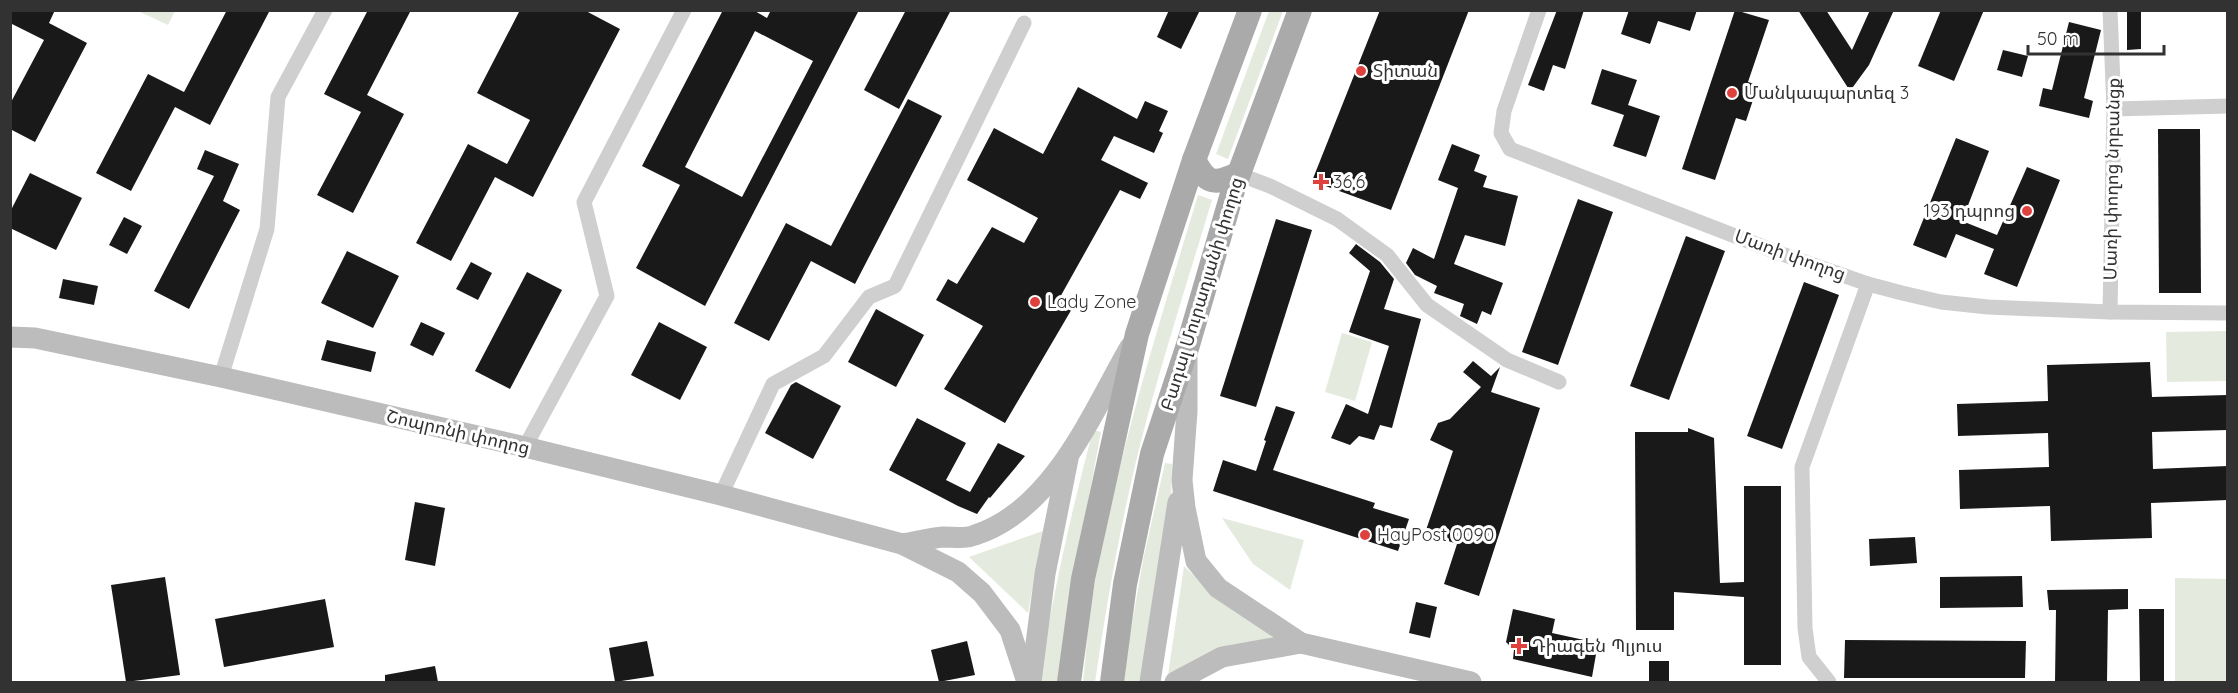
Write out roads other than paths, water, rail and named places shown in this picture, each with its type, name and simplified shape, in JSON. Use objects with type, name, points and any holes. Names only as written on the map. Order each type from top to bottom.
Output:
[{"type":"main road","points":[[1069,682],[1083,579],[1137,334],[1194,160],[1250,10]]},
{"type":"main road","name":"Բադալ Մուրադյանի փողոց","points":[[1112,682],[1125,584],[1152,454],[1188,345],[1238,174],[1300,10]]},
{"type":"main road","points":[[1194,160],[1203,176],[1210,181],[1224,180],[1238,174]]},
{"type":"main road","points":[[902,544],[941,537],[973,536],[1007,522],[1034,500],[1070,453],[1137,334]]},
{"type":"main road","name":"Շոպրոնի փողոց","points":[[10,337],[35,338],[221,377],[525,447],[721,495],[902,544]]},
{"type":"main road","points":[[1150,682],[1182,480],[1187,411],[1188,345]]},
{"type":"main road","points":[[1029,682],[1045,574],[1070,453]]},
{"type":"main road","points":[[1182,480],[1185,508],[1196,561],[1218,588],[1301,643],[1471,682]]},
{"type":"main road","points":[[902,544],[958,572],[982,593],[1010,630],[1029,682]]},
{"type":"main road","points":[[1175,682],[1222,657],[1301,643]]},
{"type":"street","points":[[221,377],[267,229],[278,97],[325,10]]},
{"type":"street","points":[[525,447],[607,296],[584,202],[684,10]]},
{"type":"street","name":"Մառի փողոց","points":[[1539,10],[1504,111],[1501,134],[1510,149],[1779,254],[1869,284],[1941,302],[1988,308],[2228,313]]},
{"type":"street","name":"Մառի փողոց նրբանցք","points":[[2110,10],[2114,109],[2110,312]]},
{"type":"street","points":[[721,495],[773,384],[824,356],[869,297],[895,286],[1024,23]]},
{"type":"street","points":[[2114,109],[2228,106]]},
{"type":"street","points":[[1238,174],[1270,186],[1337,219],[1387,255],[1427,305],[1507,360],[1559,382]]},
{"type":"street","points":[[1829,682],[1809,657],[1805,628],[1802,467],[1869,284]]},
{"type":"place","name":"Տիտան","points":[[1361,71]]},
{"type":"place","name":"Մանկապարտեզ 3","points":[[1732,93]]},
{"type":"place","name":"36,6","points":[[1321,182]]},
{"type":"place","name":"193 դպրոց","points":[[2027,211]]},
{"type":"place","name":"Lady Zone","points":[[1035,302]]},
{"type":"place","name":"HayPost 0090","points":[[1365,535]]},
{"type":"place","name":"Դիագեն Պլյուս","points":[[1519,646]]}]
